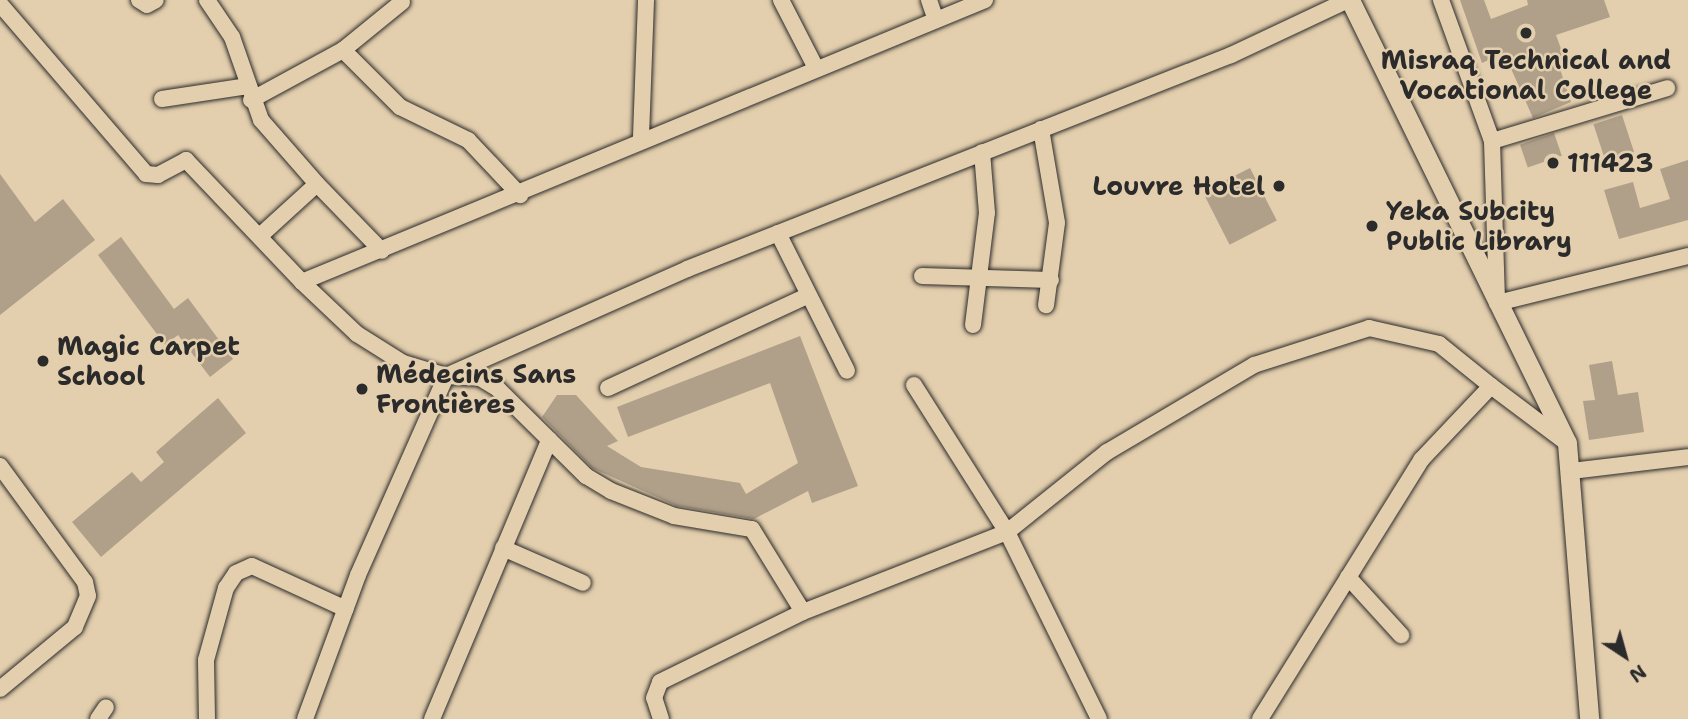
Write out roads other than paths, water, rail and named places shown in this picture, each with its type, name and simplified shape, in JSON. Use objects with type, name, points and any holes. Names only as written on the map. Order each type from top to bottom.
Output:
[{"type":"street","points":[[139,0],[147,5],[156,0]]},
{"type":"street","points":[[206,0],[228,28],[250,93],[272,138],[382,251]]},
{"type":"street","points":[[641,137],[646,0]]},
{"type":"street","points":[[781,0],[816,68]]},
{"type":"street","points":[[929,0],[936,20]]},
{"type":"street","points":[[302,282],[520,195],[641,137],[985,0]]},
{"type":"street","points":[[305,719],[346,609],[446,376],[778,233],[1231,55],[1349,0],[1567,443],[1589,719]]},
{"type":"street","points":[[1441,0],[1492,141],[1497,303]]},
{"type":"street","points":[[162,99],[250,93],[343,50],[403,1]]},
{"type":"street","points":[[0,4],[146,174],[158,175],[186,160],[262,234],[302,282],[357,334],[403,363],[446,376],[481,378],[498,389],[586,476],[639,505],[752,529],[803,612]]},
{"type":"street","points":[[343,50],[400,107],[468,140],[520,195]]},
{"type":"street","points":[[1492,141],[1667,88]]},
{"type":"street","points":[[1041,129],[1058,223],[1046,305]]},
{"type":"street","points":[[972,325],[982,279],[988,184],[982,152]]},
{"type":"street","points":[[262,234],[317,184]]},
{"type":"street","points":[[778,233],[847,370]]},
{"type":"street","points":[[1497,303],[1688,256]]},
{"type":"street","points":[[922,276],[1051,280]]},
{"type":"street","points":[[608,388],[809,295]]},
{"type":"street","points":[[661,719],[654,698],[660,682],[803,612],[1007,532],[1107,452],[1199,394],[1310,345],[1369,328],[1410,333],[1464,359],[1491,386],[1567,443]]},
{"type":"street","points":[[914,385],[1007,532],[1099,719]]},
{"type":"street","points":[[1261,719],[1422,460],[1491,386]]},
{"type":"street","points":[[432,719],[549,440]]},
{"type":"street","points":[[1571,471],[1688,457]]},
{"type":"street","points":[[0,466],[85,582],[88,596],[75,627],[0,690]]},
{"type":"street","points":[[503,548],[583,583]]},
{"type":"street","points":[[207,719],[206,660],[226,589],[236,573],[252,566],[346,609]]},
{"type":"street","points":[[1348,577],[1401,635]]},
{"type":"place","name":"Misraq Technical and Vocational College","points":[[1526,33]]},
{"type":"place","name":"111423","points":[[1553,163]]},
{"type":"place","name":"Louvre Hotel","points":[[1279,186]]},
{"type":"place","name":"Yeka Subcity Public Library","points":[[1372,226]]},
{"type":"place","name":"Magic Carpet School","points":[[43,361]]},
{"type":"place","name":"Médecins Sans Frontières","points":[[362,389]]}]
